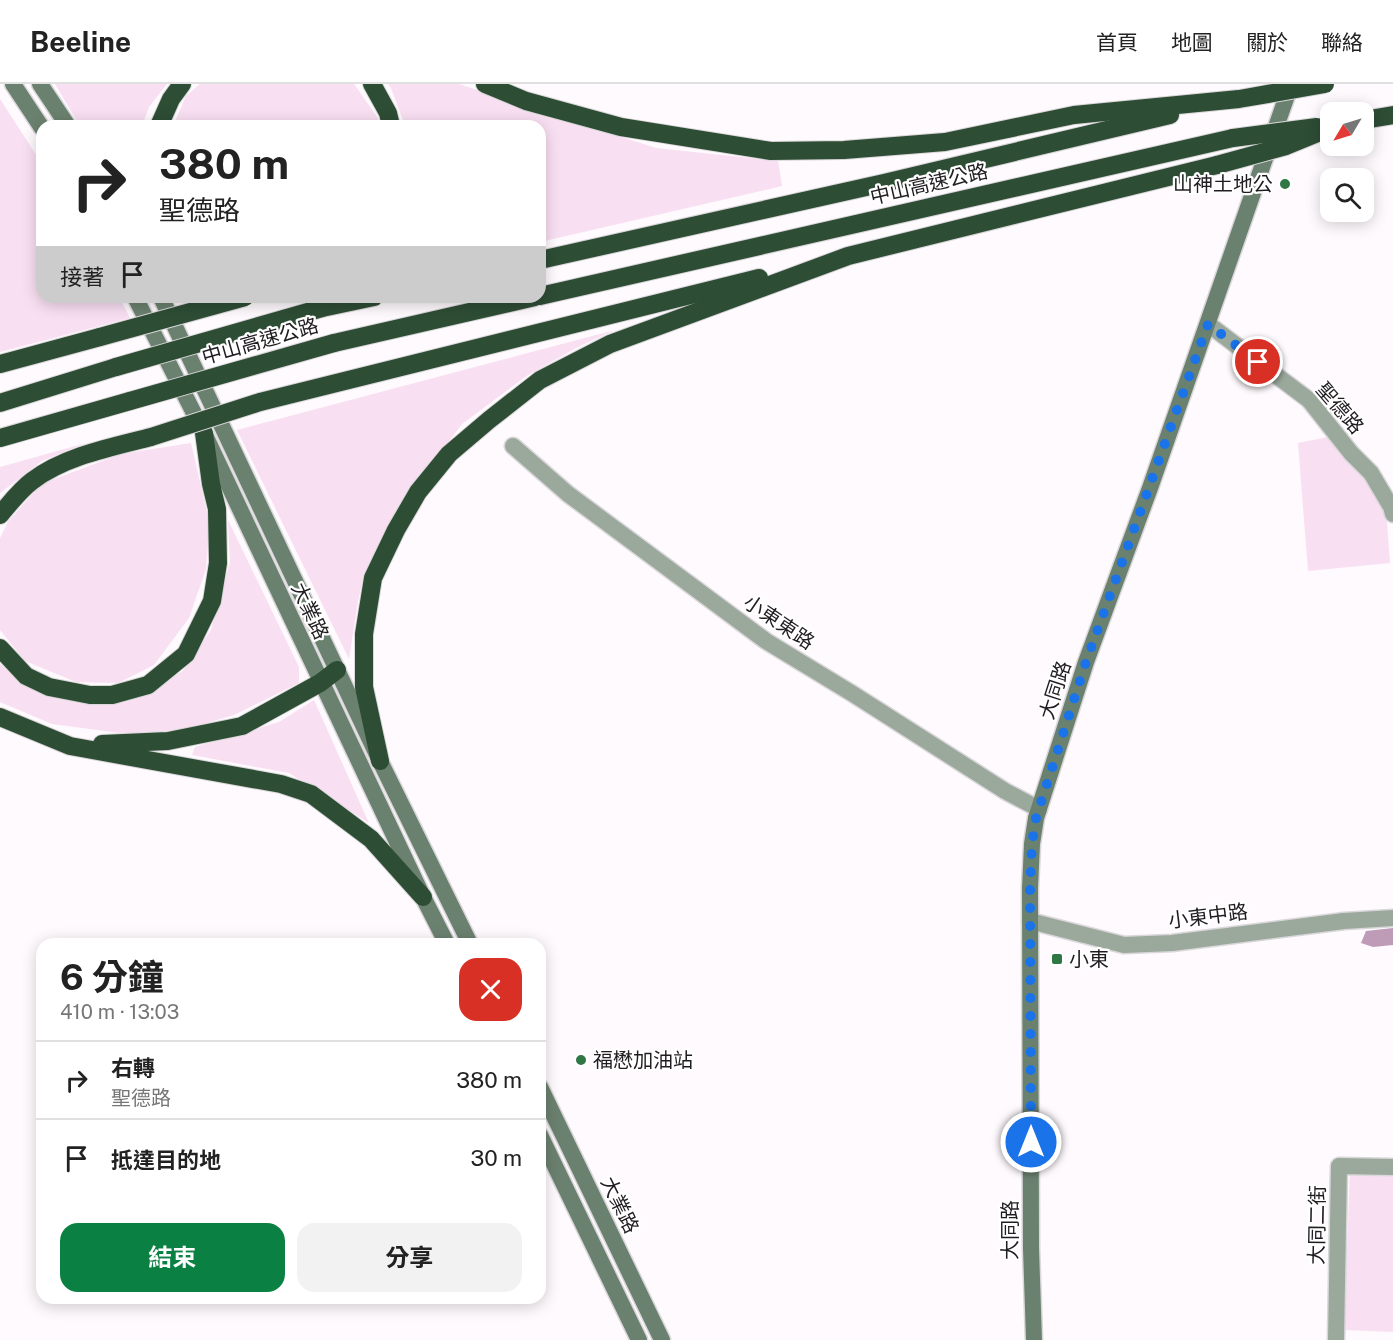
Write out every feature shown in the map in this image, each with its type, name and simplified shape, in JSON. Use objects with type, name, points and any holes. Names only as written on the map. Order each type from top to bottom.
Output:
[{"type":"highway","points":[[162,120],[171,99],[182,84]]},
{"type":"highway","points":[[372,84],[390,120]]},
{"type":"highway","points":[[485,84],[526,101],[621,127],[771,151],[844,150],[945,142],[1074,115],[1239,99]]},
{"type":"highway","name":"中山高速公路","points":[[546,259],[884,183],[1239,99],[1325,84]]},
{"type":"highway","points":[[1374,118],[1393,115]]},
{"type":"highway","name":"中山高速公路","points":[[546,295],[1233,138],[1320,128]]},
{"type":"highway","points":[[0,515],[33,480],[59,465],[88,454],[151,437],[260,402],[1217,165],[1286,146],[1320,131]]},
{"type":"highway","points":[[380,760],[364,687],[364,634],[373,578],[418,492],[449,454],[540,380],[609,344],[848,256]]},
{"type":"highway","points":[[0,364],[224,303]]},
{"type":"highway","name":"中山高速公路","points":[[0,403],[116,367],[346,303]]},
{"type":"highway","name":"中山高速公路","points":[[0,438],[334,343],[509,303]]},
{"type":"highway","points":[[0,648],[26,676],[49,687],[90,695],[112,695],[148,685],[186,654],[212,601],[218,563],[217,509],[204,434]]},
{"type":"highway","points":[[70,746],[168,741],[242,726],[337,670]]},
{"type":"highway","points":[[0,717],[70,746],[281,784],[311,794],[371,839],[423,897]]},
{"type":"main road","points":[[13,84],[37,120]]},
{"type":"main road","points":[[40,84],[64,120]]},
{"type":"main road","name":"大同路","points":[[1034,1340],[1031,1248],[1030,921],[1032,844],[1039,809],[1086,662],[1208,324],[1291,84]]},
{"type":"main road","name":"大業路","points":[[138,303],[204,434],[320,682],[444,938]]},
{"type":"main road","name":"大業路","points":[[165,303],[337,670],[467,938]]},
{"type":"main road","name":"大業路","points":[[546,1100],[663,1340]]},
{"type":"main road","points":[[546,1147],[639,1340]]},
{"type":"street","name":"聖德路","points":[[1208,324],[1309,400],[1351,453],[1371,473],[1393,514]]},
{"type":"street","name":"小東東路","points":[[513,446],[568,494],[766,641],[854,694],[1005,791],[1039,809]]},
{"type":"street","name":"小東中路","points":[[1030,921],[1124,945],[1172,943],[1344,921],[1393,918]]},
{"type":"street","name":"大同二街","points":[[1336,1340],[1339,1166],[1393,1167]]},
{"type":"shaded area","points":[[55,84],[167,84],[149,107],[144,120],[76,120]]},
{"type":"shaded area","points":[[200,84],[354,84],[378,120],[176,120],[186,96]]},
{"type":"shaded area","points":[[388,84],[459,84],[656,148],[778,161],[782,186],[546,241],[546,120],[403,120]]},
{"type":"shaded area","points":[[0,99],[36,155],[36,303],[122,303],[130,318],[0,352]]},
{"type":"shaded area","points":[[615,330],[578,347],[528,375],[462,424],[406,498],[364,575],[349,659],[237,430]]},
{"type":"shaded area","points":[[1333,436],[1357,466],[1386,511],[1390,563],[1308,571],[1298,443]]},
{"type":"shaded area","points":[[86,443],[42,461],[0,493],[0,467]]},
{"type":"shaded area","points":[[191,443],[209,521],[206,569],[189,618],[154,665],[118,683],[76,682],[25,661],[0,630],[0,538],[8,522],[41,484],[121,454]]},
{"type":"shaded area","points":[[228,520],[299,667],[299,683],[234,715],[190,728],[135,735],[52,724],[0,702],[0,664],[21,682],[76,701],[123,703],[183,671],[211,630],[230,562]]},
{"type":"shaded area","points":[[314,700],[369,823],[289,773],[192,755],[195,747],[279,722]]},
{"type":"shaded area","points":[[1393,928],[1393,945],[1373,947],[1361,943],[1366,931]]},
{"type":"shaded area","points":[[1350,1171],[1393,1173],[1393,1332],[1344,1330]]},
{"type":"place","name":"山神土地公","points":[[1285,184]]},
{"type":"place","name":"小東","points":[[1057,959]]},
{"type":"place","name":"福懋加油站","points":[[581,1060]]},
{"type":"route","points":[[1031,1142],[1030,888],[1032,844],[1042,797],[1086,662],[1208,324],[1258,362]]}]
